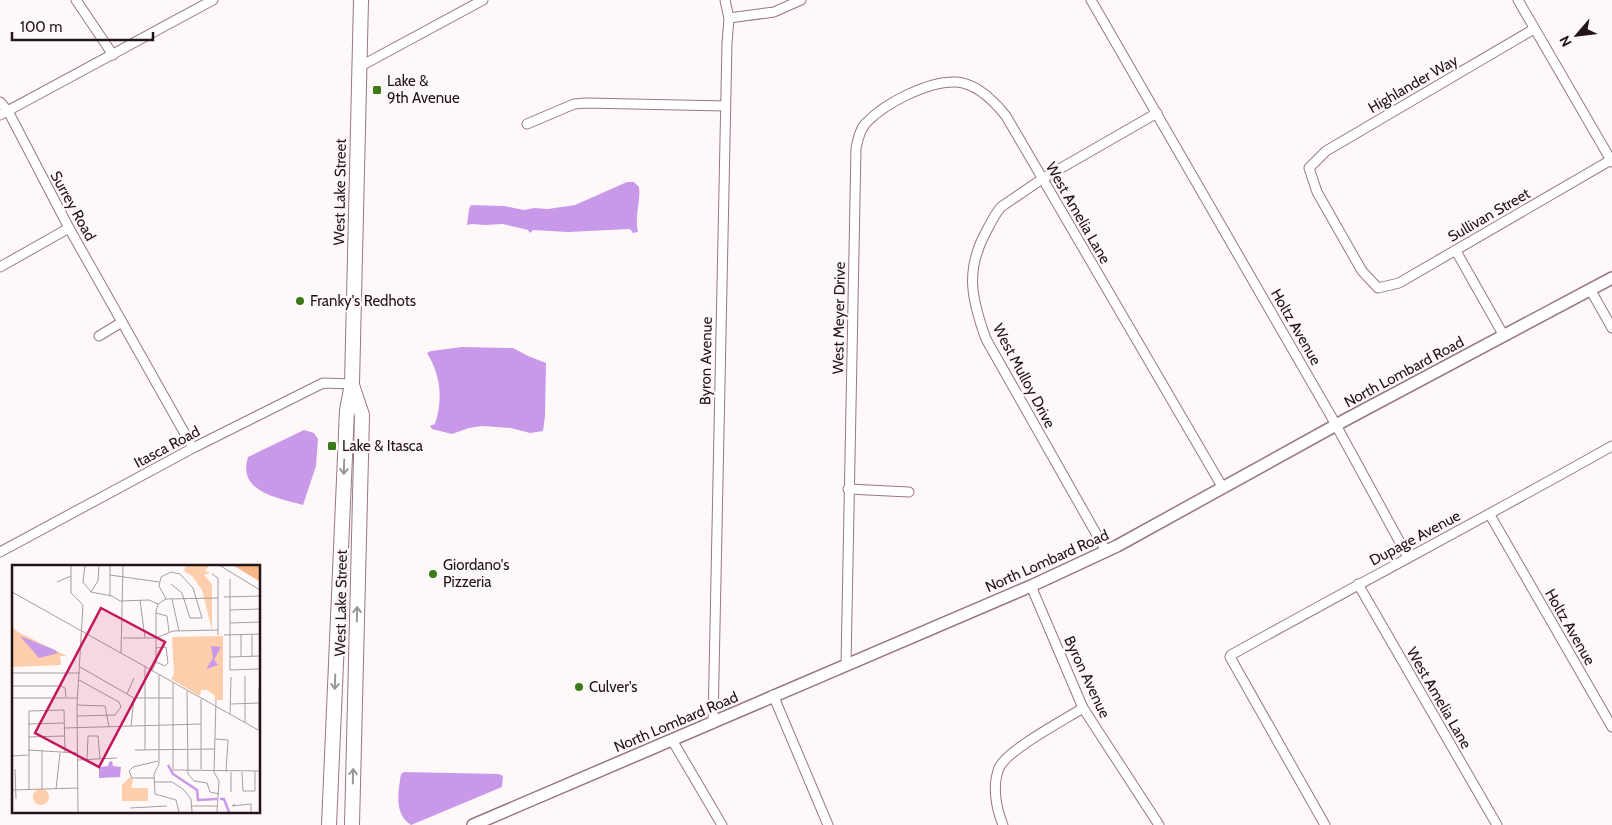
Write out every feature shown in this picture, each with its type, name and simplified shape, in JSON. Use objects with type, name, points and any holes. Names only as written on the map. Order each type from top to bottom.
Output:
[{"type":"main road","name":"West Lake Street","points":[[329,825],[347,410],[352,384],[361,0]]},
{"type":"main road","name":"West Lake Street","points":[[352,384],[362,415],[352,825]]},
{"type":"street","points":[[76,0],[113,54]]},
{"type":"street","points":[[4,113],[213,0]]},
{"type":"street","points":[[359,67],[483,0]]},
{"type":"street","name":"Byron Avenue","points":[[713,723],[725,106],[727,44],[730,18],[725,0]]},
{"type":"street","points":[[730,18],[774,12],[801,0]]},
{"type":"street","name":"Holtz Avenue","points":[[1091,0],[1336,425],[1408,557]]},
{"type":"street","points":[[1518,0],[1611,161]]},
{"type":"street","name":"Highlander Way","points":[[1378,288],[1362,271],[1317,192],[1309,168],[1326,151],[1534,29]]},
{"type":"street","name":"West Amelia Lane","points":[[856,148],[858,137],[865,124],[884,107],[895,100],[933,85],[956,82],[971,86],[994,102],[1006,116],[1222,488]]},
{"type":"street","name":"Surrey Road","points":[[0,102],[4,113],[193,448]]},
{"type":"street","points":[[527,124],[574,104],[725,106]]},
{"type":"street","name":"West Mulloy Drive","points":[[1106,551],[991,351],[976,310],[972,284],[973,261],[982,238],[996,212],[1001,207],[1042,179],[1157,114]]},
{"type":"street","name":"West Meyer Drive","points":[[846,665],[856,148]]},
{"type":"street","name":"Sullivan Street","points":[[1378,288],[1399,283],[1611,161]]},
{"type":"street","points":[[0,267],[69,228]]},
{"type":"street","points":[[1456,250],[1504,336]]},
{"type":"street","name":"North Lombard Road","points":[[473,825],[1031,586],[1106,551],[1336,425],[1612,278]]},
{"type":"street","points":[[1590,289],[1612,328]]},
{"type":"street","points":[[99,336],[122,322]]},
{"type":"street","name":"Itasca Road","points":[[0,552],[193,448],[324,383],[352,384]]},
{"type":"street","name":"Dupage Avenue","points":[[1325,825],[1230,657],[1231,655],[1358,584],[1490,515],[1612,446]]},
{"type":"street","points":[[848,489],[909,492]]},
{"type":"street","name":"Holtz Avenue","points":[[1490,515],[1612,727]]},
{"type":"street","name":"West Amelia Lane","points":[[1358,584],[1496,825]]},
{"type":"street","name":"Byron Avenue","points":[[1031,586],[1083,708],[1159,825]]},
{"type":"street","points":[[773,695],[828,825]]},
{"type":"street","points":[[1003,825],[997,805],[997,780],[1000,767],[1011,754],[1083,708]]},
{"type":"street","points":[[672,740],[722,825]]},
{"type":"shaded area","points":[[627,182],[634,182],[639,187],[638,232],[633,233],[630,229],[568,232],[533,230],[530,233],[528,230],[503,224],[467,225],[471,205],[504,206],[524,210],[534,208],[548,209],[575,205]]},
{"type":"shaded area","points":[[462,347],[513,348],[546,363],[543,431],[530,433],[511,428],[482,426],[452,434],[432,429],[430,426],[435,424],[440,397],[438,379],[427,353]]},
{"type":"shaded area","points":[[304,430],[314,433],[318,439],[316,466],[303,505],[272,496],[254,486],[248,478],[246,469],[248,457]]},
{"type":"shaded area","points":[[404,772],[499,774],[503,776],[502,787],[411,825],[402,815],[398,802],[401,774]]},
{"type":"place","name":"Lake & 9th Avenue","points":[[377,90]]},
{"type":"place","name":"Franky's Redhots","points":[[300,301]]},
{"type":"place","name":"Lake & Itasca","points":[[332,446]]},
{"type":"place","name":"Giordano's Pizzeria","points":[[433,574]]},
{"type":"place","name":"Culver's","points":[[579,687]]}]
